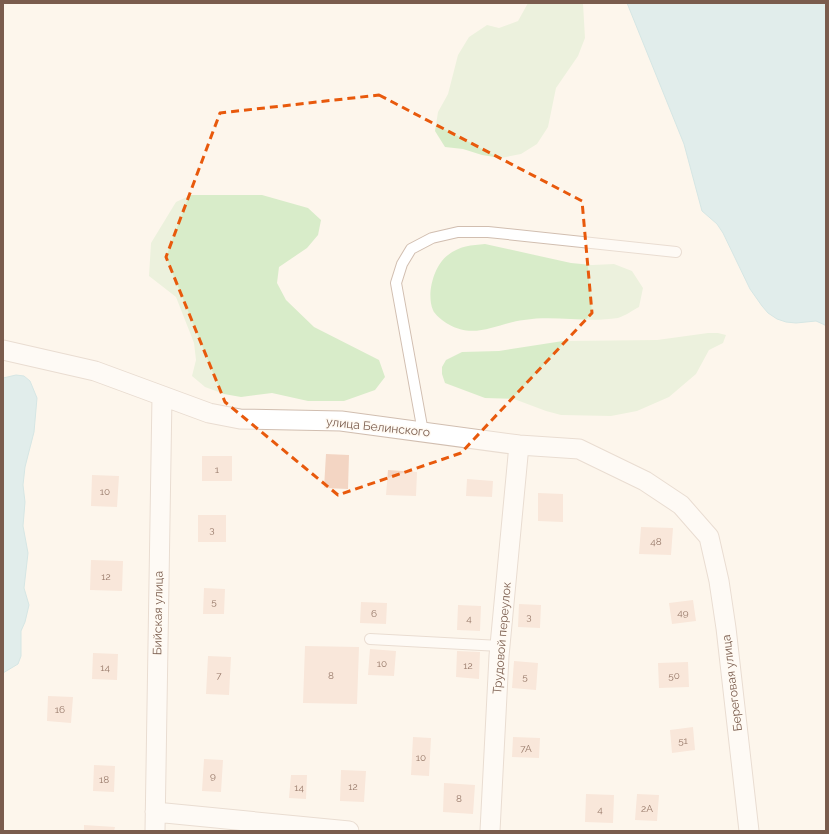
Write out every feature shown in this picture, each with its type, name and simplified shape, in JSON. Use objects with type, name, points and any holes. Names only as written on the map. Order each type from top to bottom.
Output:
[{"type":"street","name":"улица Белинского","points":[[3,350],[95,371],[209,413],[240,419],[341,421],[519,445],[580,450],[645,481],[681,505],[709,537]]},
{"type":"street","name":"Бийская улица","points":[[155,822],[162,396]]},
{"type":"street","name":"Трудовой переулок","points":[[490,831],[500,646],[519,445]]},
{"type":"street","name":"Береговая улица","points":[[709,537],[719,581],[726,628],[750,831]]},
{"type":"street","points":[[155,822],[349,831]]},
{"type":"lane","points":[[424,432],[396,283],[402,264],[411,249],[432,238],[458,232],[488,232],[676,252]]},
{"type":"lane","points":[[370,639],[500,646]]},
{"type":"highlighted area","points":[[379,95],[582,201],[592,313],[461,453],[338,495],[225,402],[166,257],[220,113]]},
{"type":"green space","points":[[528,3],[583,3],[585,38],[578,56],[556,88],[548,127],[537,144],[521,154],[501,158],[482,155],[463,149],[445,147],[435,131],[438,112],[448,94],[458,55],[469,37],[487,25],[499,28],[518,21]]},
{"type":"green space","points":[[191,195],[262,195],[308,208],[321,220],[318,235],[307,248],[279,267],[277,283],[286,300],[314,327],[379,360],[385,377],[375,390],[344,401],[308,401],[272,393],[241,397],[224,394],[205,387],[192,376],[196,360],[194,343],[176,297],[149,276],[151,243],[176,202]]},
{"type":"green space","points":[[485,244],[571,263],[592,265],[614,264],[632,271],[643,288],[639,307],[618,318],[594,320],[547,318],[524,320],[477,331],[458,329],[444,322],[434,312],[430,296],[435,273],[443,260],[452,252],[466,246]]},
{"type":"green space","points":[[708,333],[726,335],[723,343],[709,350],[696,374],[669,397],[637,411],[611,416],[561,415],[514,399],[485,398],[445,383],[442,374],[442,367],[446,360],[462,352],[499,351],[563,341],[657,340]]},
{"type":"water","points":[[627,3],[826,3],[826,327],[825,325],[816,321],[796,323],[786,322],[777,319],[768,313],[750,289],[723,233],[717,224],[702,211],[684,144]]},
{"type":"water","points":[[16,375],[24,376],[30,381],[37,398],[34,432],[25,467],[23,485],[25,502],[23,526],[28,553],[24,588],[29,605],[21,631],[21,656],[18,664],[3,673],[3,378]]},
{"type":"building","points":[[326,454],[349,455],[348,489],[324,488]]},
{"type":"building","points":[[202,456],[232,456],[232,481],[202,481]]},
{"type":"building","points":[[388,470],[417,472],[416,496],[386,495]]},
{"type":"building","points":[[92,475],[119,476],[117,507],[91,506]]},
{"type":"building","points":[[467,479],[493,481],[492,497],[466,496]]},
{"type":"building","points":[[538,493],[563,494],[563,522],[538,521]]},
{"type":"building","points":[[198,515],[226,515],[226,542],[198,542]]},
{"type":"building","points":[[641,527],[673,528],[671,555],[639,554]]},
{"type":"building","points":[[91,560],[123,561],[122,591],[90,590]]},
{"type":"building","points":[[204,588],[225,589],[224,614],[203,614]]},
{"type":"building","points":[[693,600],[696,621],[672,624],[669,603]]},
{"type":"building","points":[[361,602],[387,603],[386,624],[360,623]]},
{"type":"building","points":[[519,604],[541,605],[540,628],[518,627]]},
{"type":"building","points":[[458,605],[481,606],[480,631],[457,630]]},
{"type":"building","points":[[305,646],[359,647],[357,704],[303,703]]},
{"type":"building","points":[[370,649],[396,651],[394,676],[368,675]]},
{"type":"building","points":[[457,651],[480,652],[479,679],[456,677]]},
{"type":"building","points":[[93,653],[118,654],[117,680],[92,679]]},
{"type":"building","points":[[208,656],[231,657],[229,695],[206,694]]},
{"type":"building","points":[[514,661],[538,663],[536,690],[512,688]]},
{"type":"building","points":[[688,662],[689,687],[659,688],[658,663]]},
{"type":"building","points":[[48,696],[73,697],[71,723],[47,721]]},
{"type":"building","points":[[693,727],[695,750],[672,753],[670,730]]},
{"type":"building","points":[[413,737],[431,738],[429,776],[411,775]]},
{"type":"building","points":[[513,737],[540,738],[539,758],[512,757]]},
{"type":"building","points":[[204,759],[223,760],[221,792],[202,791]]},
{"type":"building","points":[[94,765],[115,766],[114,792],[93,791]]},
{"type":"building","points":[[341,770],[366,771],[364,802],[340,801]]},
{"type":"building","points":[[291,775],[307,775],[306,799],[289,798]]},
{"type":"building","points":[[444,783],[475,785],[473,814],[443,812]]},
{"type":"building","points":[[586,794],[614,795],[613,823],[585,822]]},
{"type":"building","points":[[637,794],[659,795],[657,821],[635,820]]},
{"type":"building","points":[[84,825],[115,827],[114,831],[84,831]]}]
